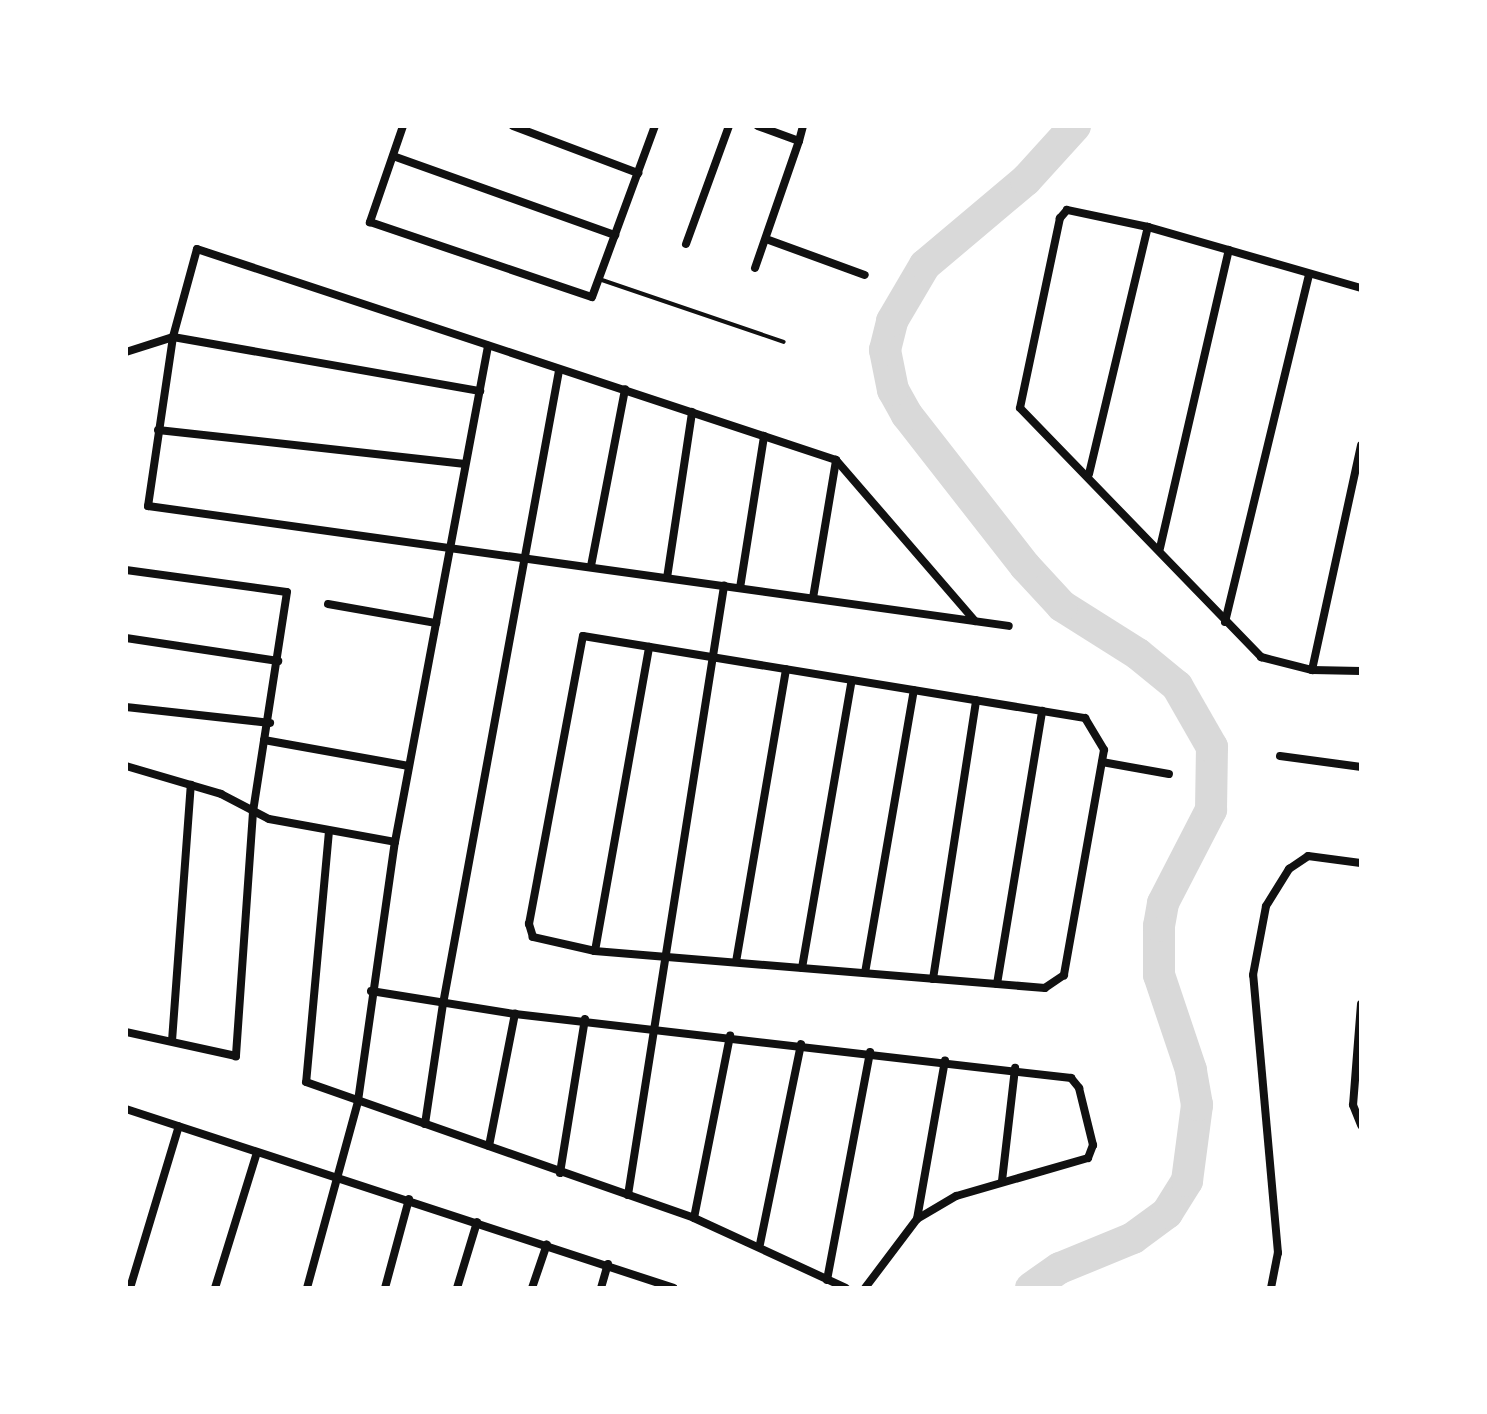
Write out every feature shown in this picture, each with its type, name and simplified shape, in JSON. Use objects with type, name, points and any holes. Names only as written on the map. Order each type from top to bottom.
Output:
[{"type":"street","points":[[403,126],[370,222],[592,297],[655,126]]},
{"type":"street","points":[[513,126],[638,173]]},
{"type":"street","points":[[686,244],[729,126]]},
{"type":"street","points":[[758,126],[799,141]]},
{"type":"street","points":[[755,268],[803,126]]},
{"type":"street","points":[[393,156],[615,235]]},
{"type":"street","points":[[1361,288],[1075,208],[1060,218],[1020,408],[1089,474],[1261,657],[1312,670],[1361,671]]},
{"type":"street","points":[[1089,474],[1148,227]]},
{"type":"street","points":[[766,239],[865,275]]},
{"type":"street","points":[[975,621],[836,460],[197,249],[173,337],[148,506],[1009,626]]},
{"type":"street","points":[[1160,548],[1229,250]]},
{"type":"street","points":[[1225,622],[1309,274]]},
{"type":"street","points":[[126,352],[173,337],[480,391]]},
{"type":"street","points":[[307,1288],[358,1101],[371,991],[395,842],[488,346]]},
{"type":"street","points":[[425,1124],[443,1004],[559,371]]},
{"type":"street","points":[[591,566],[625,389]]},
{"type":"street","points":[[667,578],[692,412]]},
{"type":"street","points":[[158,430],[465,464]]},
{"type":"street","points":[[740,588],[764,436]]},
{"type":"street","points":[[1312,670],[1361,447]]},
{"type":"street","points":[[813,598],[836,460]]},
{"type":"street","points":[[126,570],[287,592],[270,723],[264,740],[253,812],[236,1056],[126,1032]]},
{"type":"street","points":[[628,1195],[669,957],[724,586]]},
{"type":"street","points":[[328,604],[436,623]]},
{"type":"street","points":[[583,636],[649,647],[1085,718],[1104,750],[1064,975],[1045,988],[595,951],[533,937],[529,924],[583,636]]},
{"type":"street","points":[[126,638],[278,661]]},
{"type":"street","points":[[595,951],[649,647]]},
{"type":"street","points":[[736,962],[786,669]]},
{"type":"street","points":[[802,968],[852,680]]},
{"type":"street","points":[[865,973],[914,690]]},
{"type":"street","points":[[933,979],[976,700]]},
{"type":"street","points":[[126,707],[270,723]]},
{"type":"street","points":[[997,984],[1042,711]]},
{"type":"street","points":[[264,740],[409,766]]},
{"type":"street","points":[[1280,756],[1361,767]]},
{"type":"street","points":[[1102,762],[1169,774]]},
{"type":"street","points":[[126,766],[191,785],[253,812],[329,831],[395,842]]},
{"type":"street","points":[[172,1041],[191,785]]},
{"type":"street","points":[[329,831],[305,1076],[311,1087],[694,1218],[760,1244],[846,1288]]},
{"type":"street","points":[[1271,1288],[1278,1253],[1253,975],[1266,906],[1289,869],[1308,856],[1361,863]]},
{"type":"street","points":[[371,991],[515,1014],[585,1019],[1015,1068],[1071,1078],[1079,1088],[1093,1153],[956,1196],[917,1219],[865,1288]]},
{"type":"street","points":[[1361,1004],[1353,1105],[1361,1125]]},
{"type":"street","points":[[489,1146],[515,1014]]},
{"type":"street","points":[[560,1173],[585,1019]]},
{"type":"street","points":[[694,1218],[730,1036]]},
{"type":"street","points":[[760,1244],[801,1044]]},
{"type":"street","points":[[827,1280],[870,1052]]},
{"type":"street","points":[[917,1219],[945,1060]]},
{"type":"street","points":[[1002,1181],[1015,1068]]},
{"type":"street","points":[[126,1109],[257,1152],[340,1174],[674,1288]]},
{"type":"street","points":[[130,1288],[179,1126]]},
{"type":"street","points":[[215,1288],[257,1152]]},
{"type":"street","points":[[385,1288],[409,1199]]},
{"type":"street","points":[[457,1288],[477,1222]]},
{"type":"street","points":[[532,1288],[547,1244]]},
{"type":"street","points":[[601,1288],[608,1264]]},
{"type":"lane","points":[[599,279],[784,342]]},
{"type":"waterway","points":[[1031,1288],[1060,1268],[1133,1238],[1167,1213],[1187,1181],[1197,1105],[1191,1070],[1159,975],[1159,926],[1163,903],[1211,810],[1212,747],[1177,686],[1138,654],[1062,606],[1025,566],[907,415],[893,390],[885,350],[892,321],[925,265],[1026,180],[1075,126]]}]
